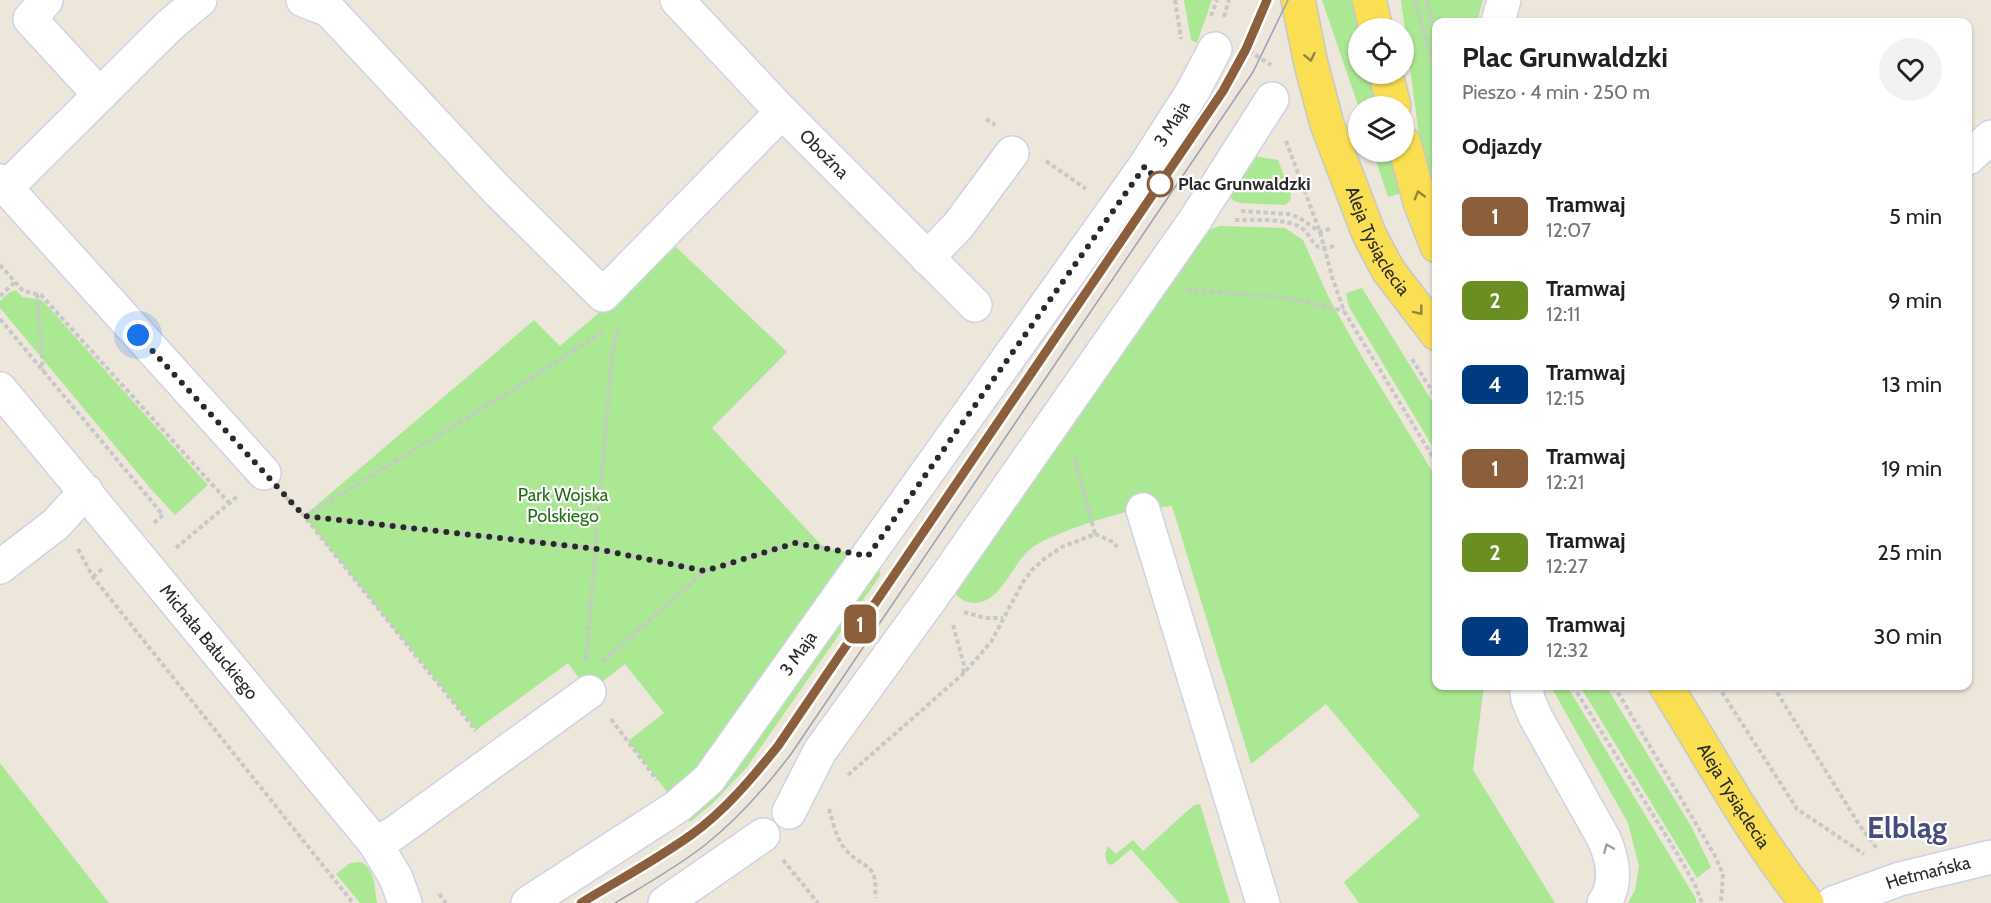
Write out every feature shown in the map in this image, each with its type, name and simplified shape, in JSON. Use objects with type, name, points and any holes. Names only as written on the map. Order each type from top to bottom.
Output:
[{"type":"main road","name":"Aleja Tysiąclecia","points":[[1298,0],[1311,64],[1327,124],[1369,234],[1388,270],[1432,327]]},
{"type":"main road","points":[[1369,0],[1374,18]]},
{"type":"main road","points":[[1409,162],[1420,202],[1432,233]]},
{"type":"main road","name":"Aleja Tysiąclecia","points":[[1668,690],[1765,845],[1789,881],[1808,903]]},
{"type":"street","points":[[46,0],[30,19],[100,95]]},
{"type":"street","points":[[200,0],[170,25],[100,95],[3,184],[264,473]]},
{"type":"street","name":"Oboźna","points":[[677,0],[782,112],[975,305]]},
{"type":"street","points":[[1499,18],[1504,0]]},
{"type":"street","points":[[324,3],[497,190],[603,295],[782,112]]},
{"type":"street","name":"3 Maja","points":[[528,903],[678,806],[709,779],[1145,166],[1193,91],[1215,49]]},
{"type":"street","points":[[789,812],[820,751],[928,602],[1141,296],[1272,99]]},
{"type":"street","points":[[1972,154],[1991,137]]},
{"type":"street","points":[[927,258],[1027,156]]},
{"type":"street","name":"Michała Bałuckiego","points":[[0,389],[375,843],[396,878],[405,903]]},
{"type":"street","points":[[0,567],[56,524],[86,491]]},
{"type":"street","points":[[1143,510],[1263,903]]},
{"type":"street","points":[[375,843],[393,834],[498,758],[587,679]]},
{"type":"street","points":[[1527,690],[1535,716],[1604,839],[1612,858],[1613,884],[1604,903]]},
{"type":"street","points":[[665,903],[763,835]]},
{"type":"street","name":"Hetmańska","points":[[1833,903],[1895,881],[1991,857]]},
{"type":"path","points":[[1415,0],[1432,60]]},
{"type":"path","points":[[1426,0],[1432,21]]},
{"type":"path","points":[[1272,99],[1320,232],[1344,311],[1432,456]]},
{"type":"path","points":[[986,119],[996,126]]},
{"type":"path","points":[[1027,156],[1088,190]]},
{"type":"path","points":[[1200,210],[1288,214],[1298,217],[1320,232]]},
{"type":"path","points":[[0,265],[23,291],[41,295],[229,503]]},
{"type":"path","points":[[0,296],[15,282]]},
{"type":"path","points":[[1141,296],[1179,290],[1278,297],[1344,311]]},
{"type":"path","points":[[37,294],[43,370]]},
{"type":"path","points":[[304,516],[521,385],[620,320],[612,354],[587,679],[678,806]]},
{"type":"path","points":[[844,779],[963,674],[991,642],[1023,582],[1032,570],[1062,547],[1095,534],[1061,411]]},
{"type":"path","points":[[172,552],[264,473],[304,516],[498,758]]},
{"type":"path","points":[[304,516],[597,549],[705,571]]},
{"type":"path","points":[[56,524],[81,551],[93,578],[353,903]]},
{"type":"path","points":[[602,662],[705,571],[795,543],[868,556]]},
{"type":"path","points":[[957,608],[985,618],[1003,618]]},
{"type":"path","points":[[952,622],[964,665],[963,674]]},
{"type":"path","points":[[1575,690],[1678,855],[1702,903]]},
{"type":"path","points":[[1616,690],[1714,854],[1723,874],[1721,903]]},
{"type":"path","points":[[1721,690],[1797,809],[1876,863],[1895,881]]},
{"type":"path","points":[[1775,690],[1895,881]]},
{"type":"path","points":[[828,801],[836,833],[844,849],[873,871],[877,881],[875,898]]},
{"type":"path","points":[[763,835],[818,903]]},
{"type":"green space","points":[[1184,0],[1212,0],[1197,43],[1191,40]]},
{"type":"green space","points":[[1322,0],[1354,0],[1358,18],[1348,18],[1348,76]]},
{"type":"green space","points":[[1401,0],[1483,0],[1478,18],[1432,18],[1432,182],[1420,143],[1412,84],[1414,84],[1414,18],[1403,18]]},
{"type":"green space","points":[[1351,84],[1374,84],[1378,96],[1355,96]]},
{"type":"green space","points":[[1252,156],[1278,160],[1291,194],[1290,201],[1285,205],[1241,203],[1228,196]]},
{"type":"green space","points":[[1376,162],[1393,162],[1401,193],[1388,197]]},
{"type":"green space","points":[[1220,226],[1285,228],[1303,240],[1329,298],[1359,352],[1432,471],[1432,690],[1483,690],[1473,770],[1555,903],[1359,903],[1344,882],[1420,816],[1326,704],[1251,764],[1172,506],[1121,513],[1037,544],[1023,556],[997,592],[979,603],[964,601],[950,587],[1203,235]]},
{"type":"green space","name":"Park Wojska Polskiego","points":[[676,247],[787,352],[712,428],[824,548],[868,556],[881,574],[747,767],[713,803],[690,822],[628,741],[664,713],[625,664],[589,692],[568,663],[476,730],[304,516],[534,320],[560,346]]},
{"type":"green space","points":[[1362,288],[1432,401],[1432,446],[1349,307],[1346,293]]},
{"type":"green space","points":[[16,290],[22,297],[42,300],[208,485],[175,515],[0,308],[0,301]]},
{"type":"green space","points":[[1553,690],[1569,690],[1696,899],[1696,903],[1628,903],[1635,890],[1639,866],[1628,823]]},
{"type":"green space","points":[[1582,690],[1608,690],[1691,826],[1711,867],[1697,878]]},
{"type":"green space","points":[[0,763],[109,903],[0,903]]},
{"type":"green space","points":[[1200,804],[1230,903],[1179,903],[1131,849],[1112,865],[1107,863],[1105,854],[1108,846],[1116,854],[1133,840],[1143,851],[1194,805]]},
{"type":"green space","points":[[361,862],[372,874],[377,903],[360,903],[336,874],[350,863]]},
{"type":"tram line","points":[[581,903],[664,853],[703,826],[738,793],[778,745],[1223,91],[1246,49],[1267,0]]},
{"type":"tram line","name":"1","points":[[581,903],[692,834],[724,807],[778,746],[1223,91],[1246,49],[1267,0]]},
{"type":"tram line","points":[[615,903],[661,876],[717,835],[751,802],[791,754],[1253,72],[1288,0]]},
{"type":"place","name":"Plac Grunwaldzki","points":[[1160,184]]},
{"type":"district","name":"Elbląg","points":[[1907,828]]},
{"type":"route","points":[[138,335],[304,516],[597,549],[705,571],[795,543],[868,556],[1145,166],[1160,184]]}]
